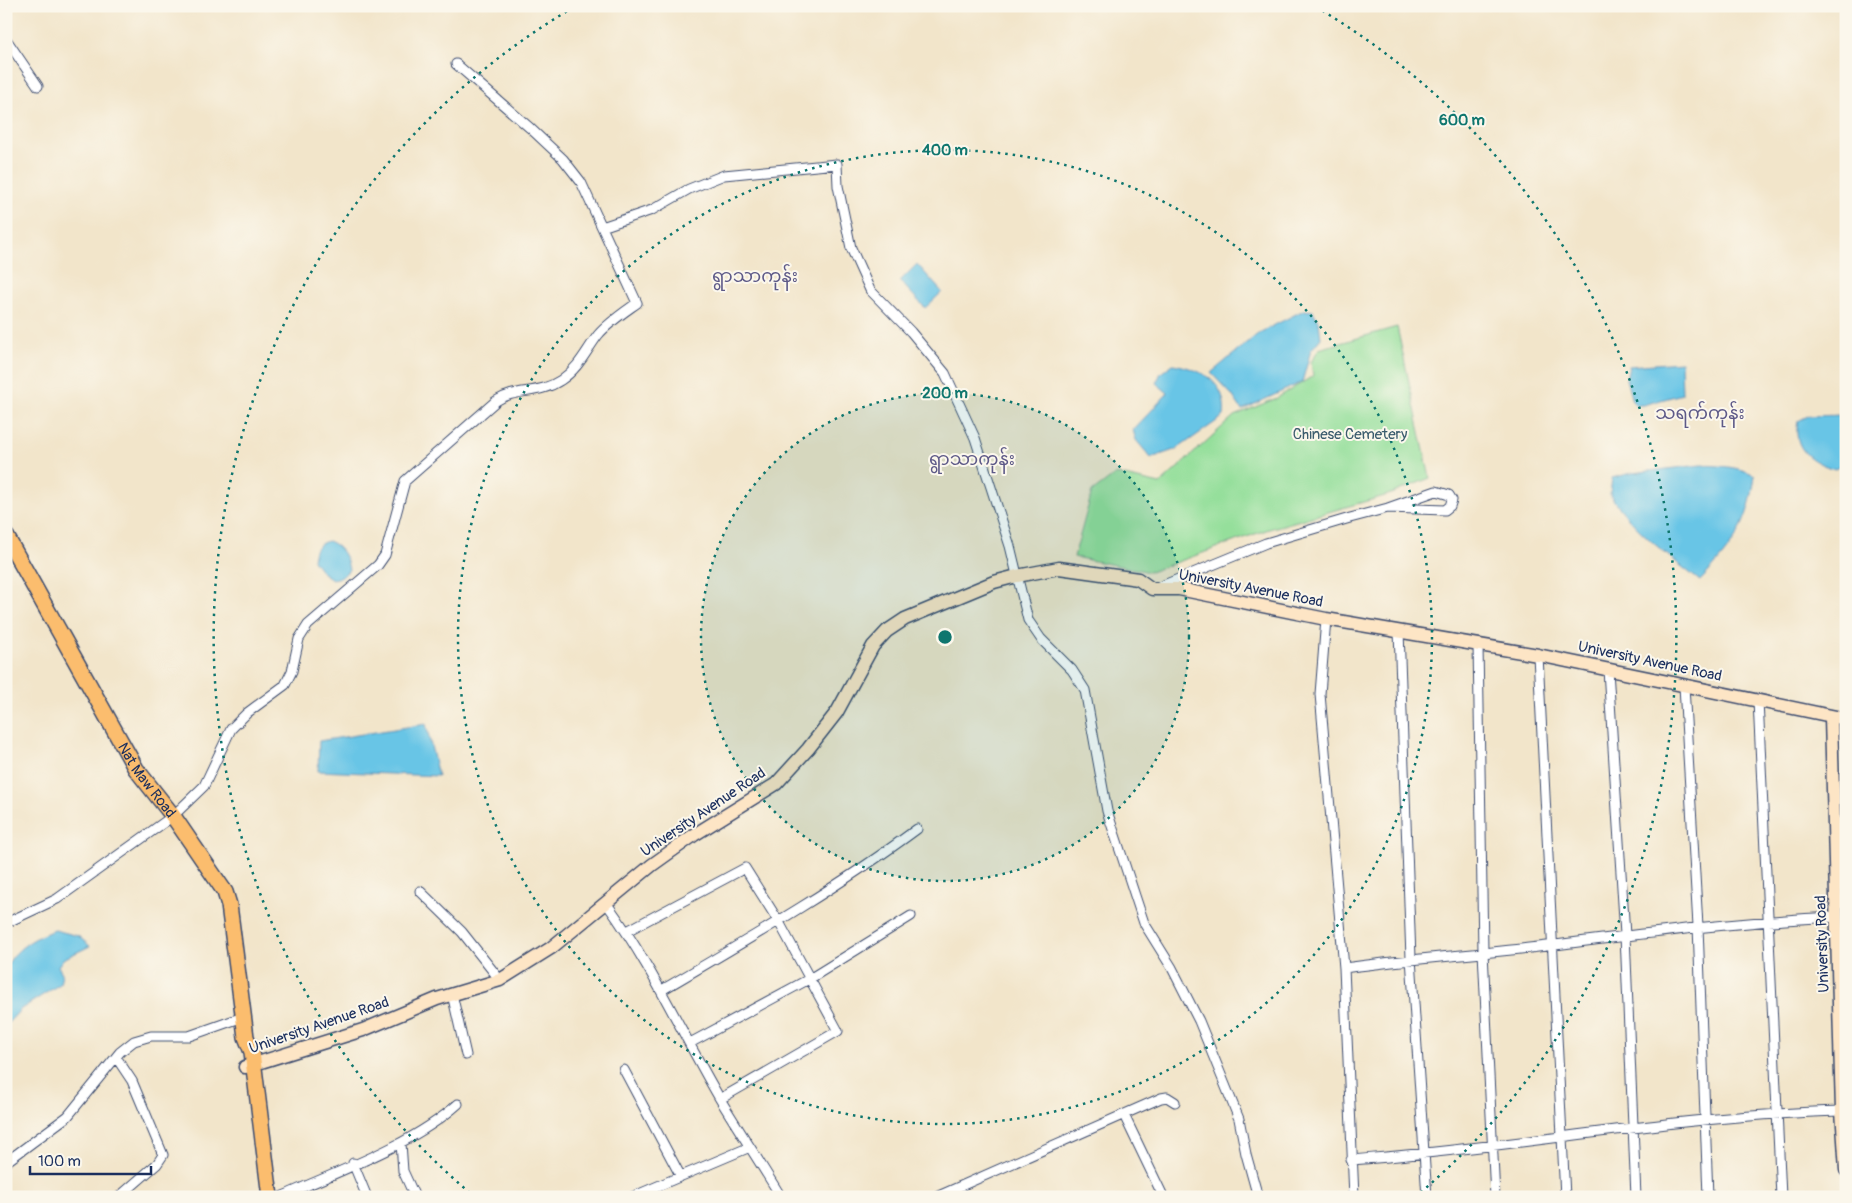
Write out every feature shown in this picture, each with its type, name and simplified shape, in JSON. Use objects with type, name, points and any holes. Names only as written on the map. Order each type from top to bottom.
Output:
[{"type":"main road","name":"Nat Maw Road","points":[[6,536],[136,769],[173,816],[225,892],[229,905],[246,1037],[243,1053],[249,1066],[270,1197]]},
{"type":"main road","name":"University Avenue Road","points":[[249,1066],[363,1030],[452,994],[500,980],[551,948],[607,904],[652,865],[694,835],[776,784],[808,749],[837,712],[873,646],[888,630],[905,619],[994,582],[1017,576],[1059,568],[1138,579],[1152,589],[1179,589],[1211,594],[1326,619],[1538,655],[1758,700],[1831,718],[1846,719]]},
{"type":"main road","name":"University Road","points":[[1831,718],[1844,1064],[1842,1111],[1846,1170]]},
{"type":"main road","name":"Nat Maw Road","points":[[249,1066],[262,1197]]},
{"type":"street","points":[[6,38],[38,86]]},
{"type":"street","points":[[6,923],[57,899],[173,816],[204,786],[231,729],[247,713],[285,685],[292,671],[299,639],[308,625],[382,560],[405,481],[501,397],[506,394],[542,390],[562,380],[580,363],[599,335],[612,321],[637,303],[581,182],[562,159],[530,128],[456,64]]},
{"type":"street","points":[[602,227],[652,210],[689,188],[724,175],[837,164],[838,186],[851,248],[870,290],[911,332],[945,373],[975,438],[1010,546],[1028,620],[1040,639],[1072,670],[1085,690],[1107,812],[1144,924],[1172,968],[1199,1021],[1239,1119],[1258,1197]]},
{"type":"street","points":[[1152,589],[1266,543],[1388,508],[1436,491],[1449,495],[1452,500],[1450,506],[1445,510],[1388,508]]},
{"type":"street","points":[[1326,619],[1320,694],[1344,968],[1354,1197]]},
{"type":"street","points":[[1399,631],[1411,958],[1427,1197]]},
{"type":"street","points":[[1478,645],[1483,952],[1491,1147],[1495,1197]]},
{"type":"street","points":[[1538,655],[1565,1197]]},
{"type":"street","points":[[1608,670],[1625,935],[1631,1127],[1636,1197]]},
{"type":"street","points":[[1684,686],[1698,926],[1708,1197]]},
{"type":"street","points":[[1758,700],[1781,1197]]},
{"type":"street","points":[[662,990],[779,922],[877,860],[918,829]]},
{"type":"street","points":[[627,931],[745,868],[811,978],[838,1032],[720,1099]]},
{"type":"street","points":[[420,891],[462,932],[500,980]]},
{"type":"street","points":[[607,904],[627,931],[662,990],[720,1099],[781,1197]]},
{"type":"street","points":[[690,1043],[811,978],[911,916]]},
{"type":"street","points":[[1344,968],[1411,958],[1553,945],[1698,926],[1767,920],[1837,917]]},
{"type":"street","points":[[452,994],[466,1055]]},
{"type":"street","points":[[6,1162],[68,1116],[116,1057],[134,1041],[151,1036],[189,1036],[243,1017]]},
{"type":"street","points":[[116,1057],[132,1081],[164,1155],[157,1164],[119,1197]]},
{"type":"street","points":[[624,1070],[680,1175]]},
{"type":"street","points":[[936,1197],[1161,1098],[1167,1097],[1175,1102]]},
{"type":"street","points":[[281,1197],[400,1142],[442,1118],[458,1104]]},
{"type":"street","points":[[1351,1160],[1491,1147],[1631,1127],[1776,1112],[1842,1111]]},
{"type":"street","points":[[1124,1115],[1162,1194]]},
{"type":"street","points":[[400,1142],[403,1171],[415,1197]]},
{"type":"street","points":[[632,1197],[680,1175],[750,1147]]},
{"type":"street","points":[[353,1163],[367,1197]]},
{"type":"green space","name":"Chinese Cemetery","points":[[1397,327],[1430,478],[1388,495],[1269,529],[1150,572],[1074,557],[1092,492],[1116,474],[1160,484],[1234,416],[1277,398],[1313,376],[1311,362],[1319,349]]},
{"type":"water","points":[[917,264],[942,292],[925,308],[900,281]]},
{"type":"water","points":[[1304,310],[1313,311],[1319,323],[1321,338],[1311,350],[1302,382],[1242,410],[1232,395],[1211,373],[1259,333]]},
{"type":"water","points":[[1681,362],[1682,394],[1643,405],[1636,405],[1632,401],[1626,379],[1629,366]]},
{"type":"water","points":[[1173,364],[1184,366],[1203,374],[1217,386],[1222,395],[1224,416],[1177,449],[1151,458],[1136,440],[1133,430],[1168,393],[1156,383],[1161,373]]},
{"type":"water","points":[[1843,415],[1846,417],[1846,463],[1835,469],[1818,462],[1805,453],[1798,439],[1798,421],[1808,416]]},
{"type":"water","points":[[1701,465],[1735,468],[1755,475],[1749,507],[1738,533],[1722,557],[1700,581],[1640,531],[1610,495],[1612,478],[1632,473]]},
{"type":"water","points":[[328,541],[343,552],[347,561],[349,570],[342,577],[332,579],[322,572],[313,560],[317,548]]},
{"type":"water","points":[[426,724],[438,776],[318,771],[319,741]]},
{"type":"water","points":[[55,930],[78,936],[90,946],[63,959],[58,966],[62,973],[60,984],[21,1009],[6,1025],[5,983],[6,970],[9,963],[19,950],[41,936]]},
{"type":"district","name":"ရွာသာကုန်း","points":[[755,276]]},
{"type":"district","name":"သရက်ကုန်း","points":[[1700,413]]},
{"type":"district","name":"ရွာသာကုန်း","points":[[972,459]]}]
